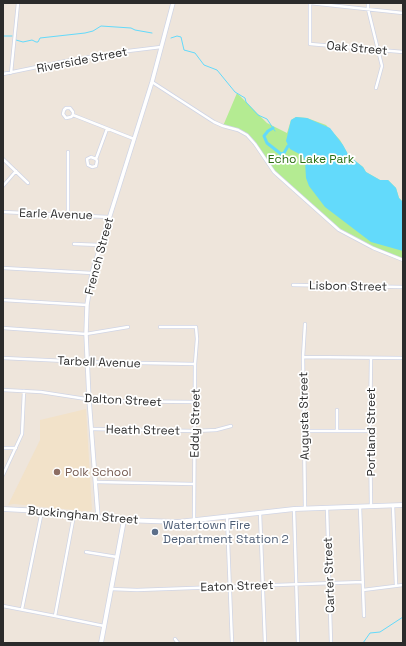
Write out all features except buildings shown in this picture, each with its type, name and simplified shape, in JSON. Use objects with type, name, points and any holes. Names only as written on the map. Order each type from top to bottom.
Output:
[{"type":"main road","name":"Buckingham Street","points":[[3,509],[42,511],[124,520],[158,522],[194,520],[294,509],[403,505]]},
{"type":"main road","points":[[101,643],[124,520]]},
{"type":"street","points":[[12,74],[18,3]]},
{"type":"street","name":"French Street","points":[[98,517],[89,400],[86,334],[87,305],[92,273],[152,82],[173,3]]},
{"type":"street","points":[[310,3],[403,13]]},
{"type":"street","name":"Oak Street","points":[[310,3],[310,44],[403,52]]},
{"type":"street","points":[[368,3],[368,9],[382,66],[376,88]]},
{"type":"street","name":"Riverside Street","points":[[3,74],[12,74],[71,60],[134,50],[161,48]]},
{"type":"street","points":[[152,82],[214,122],[238,130],[247,135],[274,172],[339,230],[373,248],[403,260]]},
{"type":"street","points":[[73,115],[69,118],[65,117],[63,114],[64,110],[66,108],[70,108],[73,115],[134,139]]},
{"type":"street","points":[[96,159],[92,157],[89,158],[87,161],[88,165],[92,168],[96,166],[96,159],[107,129]]},
{"type":"street","points":[[68,152],[68,214]]},
{"type":"street","points":[[3,160],[28,183]]},
{"type":"street","points":[[3,186],[16,171]]},
{"type":"street","name":"Earle Avenue","points":[[3,212],[109,217]]},
{"type":"street","points":[[74,244],[101,245]]},
{"type":"street","points":[[3,268],[92,273]]},
{"type":"street","name":"Lisbon Street","points":[[293,285],[403,286]]},
{"type":"street","points":[[3,300],[87,305]]},
{"type":"street","name":"Augusta Street","points":[[305,324],[303,357],[305,509]]},
{"type":"street","name":"Eddy Street","points":[[160,327],[196,326],[194,520]]},
{"type":"street","points":[[3,328],[86,334],[128,327]]},
{"type":"street","points":[[303,357],[401,358]]},
{"type":"street","name":"Tarbell Avenue","points":[[3,358],[88,362],[195,364]]},
{"type":"street","name":"Portland Street","points":[[371,506],[370,431],[372,358]]},
{"type":"street","name":"Dalton Street","points":[[3,390],[41,392],[99,401],[196,402]]},
{"type":"street","points":[[3,475],[22,434],[24,391]]},
{"type":"street","points":[[337,410],[337,430]]},
{"type":"street","name":"Heath Street","points":[[92,429],[195,431],[216,430],[231,426]]},
{"type":"street","points":[[305,431],[370,431]]},
{"type":"street","points":[[3,448],[16,448]]},
{"type":"street","points":[[96,482],[194,484]]},
{"type":"street","points":[[393,505],[396,585]]},
{"type":"street","points":[[360,506],[364,616]]},
{"type":"street","name":"Carter Street","points":[[327,508],[331,643]]},
{"type":"street","points":[[294,509],[298,643]]},
{"type":"street","points":[[22,609],[42,511]]},
{"type":"street","points":[[260,512],[265,643]]},
{"type":"street","points":[[55,616],[74,514]]},
{"type":"street","points":[[227,516],[231,586],[232,643]]},
{"type":"street","points":[[86,552],[117,557]]},
{"type":"street","name":"Eaton Street","points":[[111,589],[137,590],[363,582]]},
{"type":"street","points":[[363,590],[403,585]]},
{"type":"street","points":[[3,606],[104,626]]},
{"type":"street","points":[[175,639],[178,643]]},
{"type":"shaded area","name":"Polk School","points":[[86,409],[92,510],[84,511],[14,504],[8,505],[40,440],[40,420]]},
{"type":"green space","name":"Echo Lake Park","points":[[237,93],[267,123],[287,133],[291,120],[296,117],[307,118],[326,125],[340,140],[349,156],[363,167],[366,172],[380,180],[388,180],[396,188],[399,198],[403,202],[403,260],[373,248],[339,230],[274,172],[247,135],[238,130],[223,126]]},
{"type":"water","name":"Echo Lake Park","points":[[296,117],[307,118],[330,128],[343,145],[349,156],[363,167],[366,172],[380,180],[388,180],[396,188],[399,198],[403,202],[403,251],[371,242],[325,207],[309,186],[306,178],[305,161],[303,156],[290,149],[286,141],[291,120]]},
{"type":"waterway","points":[[16,40],[23,42],[32,40],[38,42],[40,38],[85,33],[93,31],[101,26],[131,28],[152,33]]},
{"type":"waterway","points":[[3,36],[12,36]]},
{"type":"waterway","points":[[171,38],[177,36],[181,37],[184,50],[195,53],[204,65],[217,70],[235,92],[245,98],[246,102],[258,115],[267,119],[275,131]]},
{"type":"waterway","points":[[273,128],[264,136],[267,143],[281,154],[284,153],[288,146]]},
{"type":"waterway","points":[[363,643],[370,633],[380,632],[403,617]]},
{"type":"place","name":"Polk School","points":[[57,472]]},
{"type":"place","name":"Watertown Fire Department Station 2","points":[[155,532]]}]
